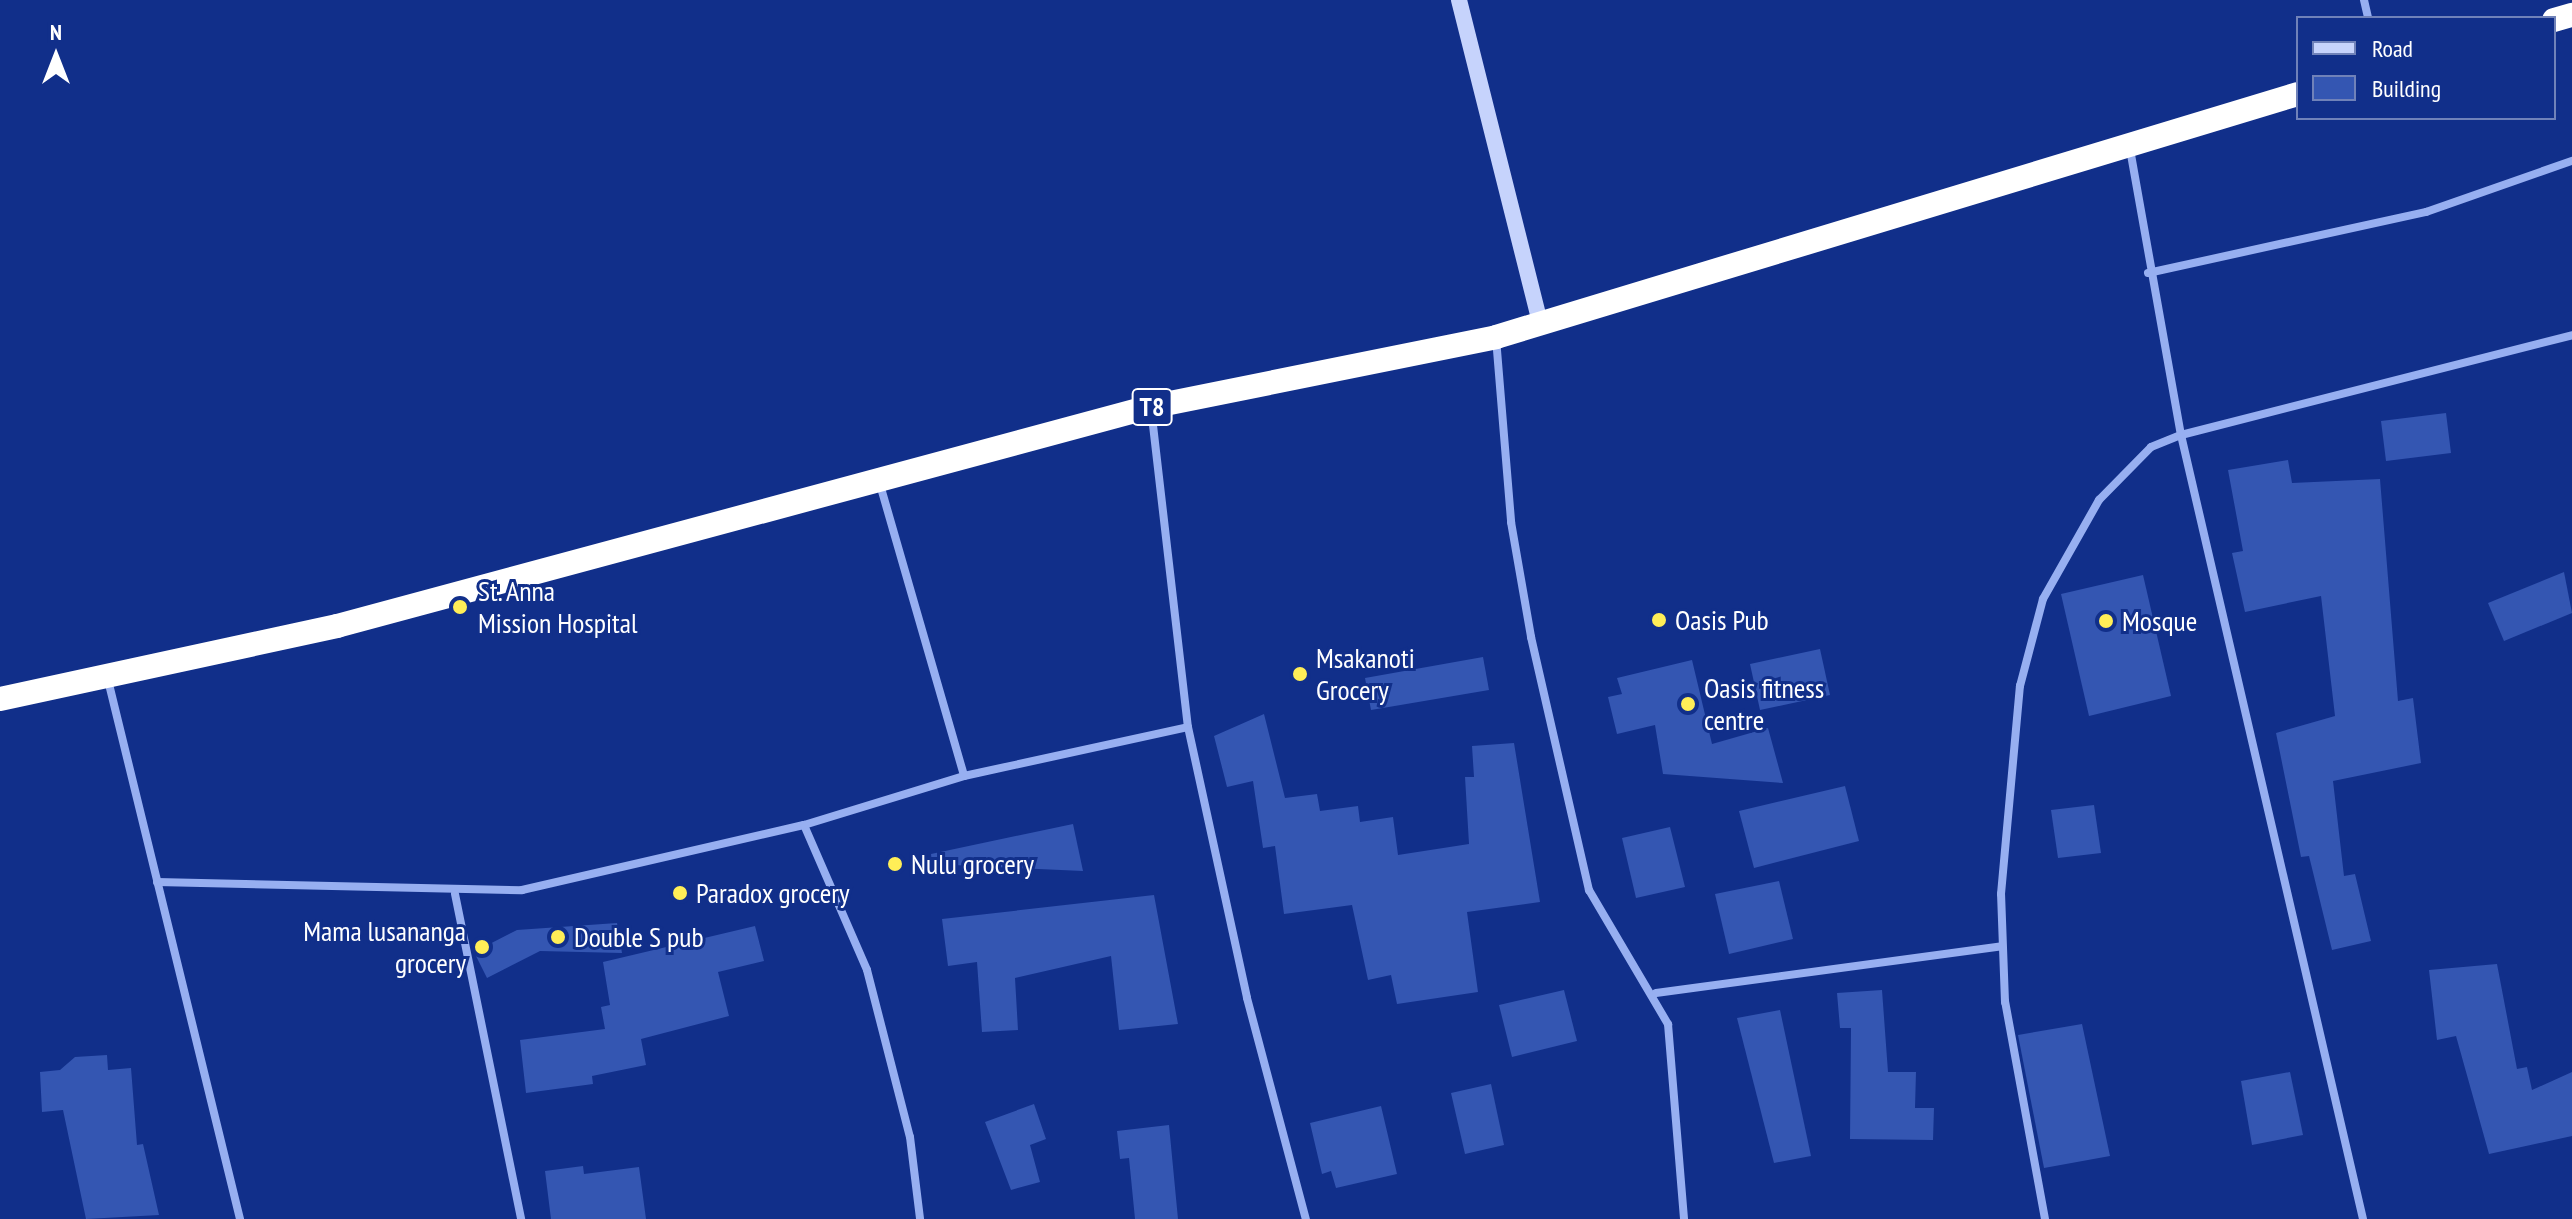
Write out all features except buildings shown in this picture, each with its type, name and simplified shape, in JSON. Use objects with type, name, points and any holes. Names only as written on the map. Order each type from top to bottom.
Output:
[{"type":"highway","name":"T8","points":[[0,699],[337,626],[1150,407],[1496,337],[2296,95]]},
{"type":"street","points":[[1459,0],[1540,322]]},
{"type":"street","points":[[2129,146],[2148,273],[2181,435],[2363,1219]]},
{"type":"street","points":[[2148,273],[2426,212],[2572,161]]},
{"type":"street","points":[[2045,1219],[2005,1002],[2002,946],[2020,686],[2043,599],[2099,500],[2151,447],[2181,435],[2572,335]]},
{"type":"street","points":[[1496,337],[1511,522],[1580,861],[1601,916],[1656,993],[1676,1071],[1684,1219]]},
{"type":"street","points":[[1150,407],[1188,727],[1247,998],[1306,1219]]},
{"type":"street","points":[[879,480],[964,776]]},
{"type":"street","points":[[107,676],[240,1219]]},
{"type":"street","points":[[157,882],[455,894],[591,878],[804,825],[964,776],[1188,727]]},
{"type":"street","points":[[804,825],[867,970],[910,1137],[920,1219]]},
{"type":"street","points":[[455,894],[521,1219]]},
{"type":"street","points":[[1656,993],[2002,946]]},
{"type":"place","name":"St. Anna Mission Hospital","points":[[460,607]]},
{"type":"place","name":"Oasis Pub","points":[[1659,620]]},
{"type":"place","name":"Mosque","points":[[2106,621]]},
{"type":"place","name":"Msakanoti Grocery","points":[[1300,674]]},
{"type":"place","name":"Oasis fitness centre","points":[[1688,704]]},
{"type":"place","name":"Nulu grocery","points":[[895,864]]},
{"type":"place","name":"Paradox grocery","points":[[680,893]]},
{"type":"place","name":"Double S pub","points":[[558,937]]},
{"type":"place","name":"Mama lusananga grocery","points":[[482,947]]}]
